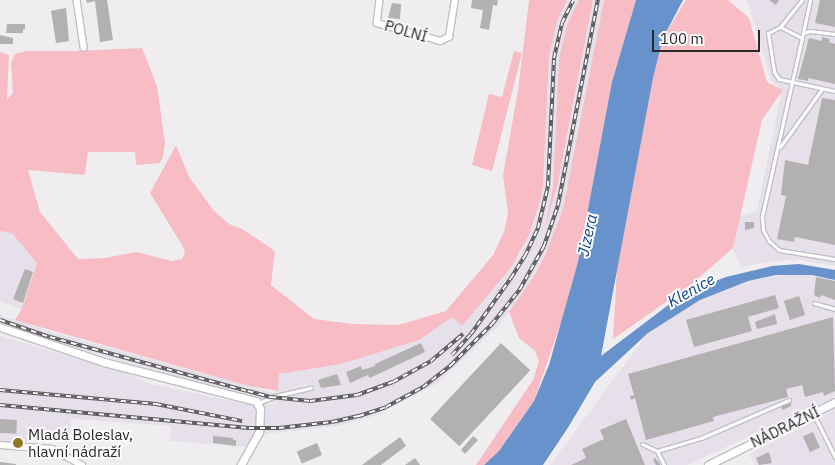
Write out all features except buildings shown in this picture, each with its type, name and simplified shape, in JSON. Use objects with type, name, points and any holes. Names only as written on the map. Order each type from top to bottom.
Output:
[{"type":"street","points":[[77,0],[84,47]]},
{"type":"street","name":"POLNÍ","points":[[380,0],[377,22],[440,41],[450,37],[455,0]]},
{"type":"street","points":[[0,328],[104,362],[253,400],[258,403],[260,409],[258,436],[241,465]]},
{"type":"street","name":"NÁDRAŽNÍ","points":[[708,465],[835,402]]},
{"type":"street","points":[[0,445],[52,449],[82,465]]},
{"type":"lane","points":[[802,0],[780,27],[768,33],[774,72],[779,79],[835,91]]},
{"type":"lane","points":[[810,0],[762,217],[763,230],[778,250],[835,259]]},
{"type":"lane","points":[[780,27],[802,38]]},
{"type":"lane","points":[[803,34],[810,31],[835,34]]},
{"type":"lane","points":[[778,149],[822,88]]},
{"type":"lane","points":[[814,303],[835,309]]},
{"type":"lane","points":[[258,403],[275,396],[311,388]]},
{"type":"lane","points":[[642,444],[658,451],[701,438],[789,400]]},
{"type":"lane","points":[[813,413],[835,457]]},
{"type":"lane","points":[[658,451],[664,465]]},
{"type":"shaded area","points":[[529,0],[567,0],[557,21],[549,57],[543,186],[540,202],[529,235],[512,266],[462,326],[452,317],[419,340],[341,364],[279,374],[278,391],[249,386],[15,320],[22,309],[37,263],[12,233],[0,231],[0,52],[9,55],[7,100],[13,93],[11,62],[15,54],[27,51],[142,48],[157,86],[165,143],[160,163],[136,165],[135,152],[88,152],[85,175],[28,170],[40,212],[78,259],[105,258],[136,252],[172,261],[182,259],[185,253],[182,245],[150,193],[176,145],[189,177],[214,211],[229,224],[244,230],[275,251],[271,285],[314,319],[353,324],[398,325],[446,311],[493,255],[504,232],[508,213],[503,176],[518,90]]},
{"type":"shaded area","points":[[567,0],[579,0],[567,25],[559,59],[553,187],[545,224],[564,153],[593,0],[604,0],[563,209],[555,232],[534,276],[516,304],[498,326],[438,383],[374,416],[337,426],[253,435],[248,447],[170,441],[171,426],[71,419],[70,433],[24,443],[0,441],[0,336],[131,374],[147,383],[245,404],[279,404],[49,341],[0,325],[0,315],[52,332],[281,395],[278,391],[279,374],[341,364],[419,340],[452,317],[512,266],[522,251],[536,218],[543,186],[549,57],[557,21]]},
{"type":"shaded area","points":[[579,0],[593,0],[558,182],[545,228],[553,187],[559,59],[567,25]]},
{"type":"shaded area","points":[[604,0],[636,0],[612,82],[578,262],[564,314],[534,401],[499,451],[484,465],[476,465],[533,380],[539,361],[535,351],[519,338],[509,312],[534,276],[546,253],[563,209]]},
{"type":"shaded area","points":[[686,0],[728,0],[749,18],[767,82],[783,90],[762,120],[733,248],[693,283],[613,339],[617,269],[653,78],[663,38]]},
{"type":"shaded area","points":[[747,0],[835,0],[835,266],[800,260],[772,261],[742,267],[733,250],[738,217],[757,211],[782,90],[771,80]]},
{"type":"shaded area","points":[[514,51],[522,53],[492,171],[472,165],[489,94],[502,97]]},
{"type":"shaded area","points":[[0,231],[12,232],[37,263],[22,309],[0,301]]},
{"type":"shaded area","points":[[788,274],[812,275],[835,280],[835,397],[687,465],[550,465],[648,333],[682,310],[721,290],[748,281]]},
{"type":"shaded area","points":[[835,409],[835,465],[755,465],[749,454]]},
{"type":"water","name":"Jizera","points":[[636,0],[683,0],[663,38],[653,78],[601,356],[671,303],[702,286],[726,277],[772,266],[799,264],[835,270],[835,280],[812,275],[776,275],[748,281],[700,300],[648,333],[595,382],[543,465],[484,465],[499,451],[534,401],[549,365],[578,262],[612,82]]},
{"type":"railway","points":[[452,355],[471,334],[511,278],[525,256],[538,228],[548,186],[554,58],[562,23],[573,0]]},
{"type":"railway","points":[[0,405],[249,428],[279,428],[332,422],[359,416],[386,407],[423,387],[451,365],[492,324],[520,289],[544,246],[558,205],[598,0]]},
{"type":"railway","points":[[0,320],[50,337],[248,391],[271,397],[310,401],[357,395],[393,382],[431,361],[463,334]]},
{"type":"railway","points":[[0,390],[156,404],[242,421]]},
{"type":"place","name":"Mladá Boleslav, hlavní nádraží","points":[[18,443]]},
{"type":"water label","name":"Klenice","points":[[691,290]]}]
